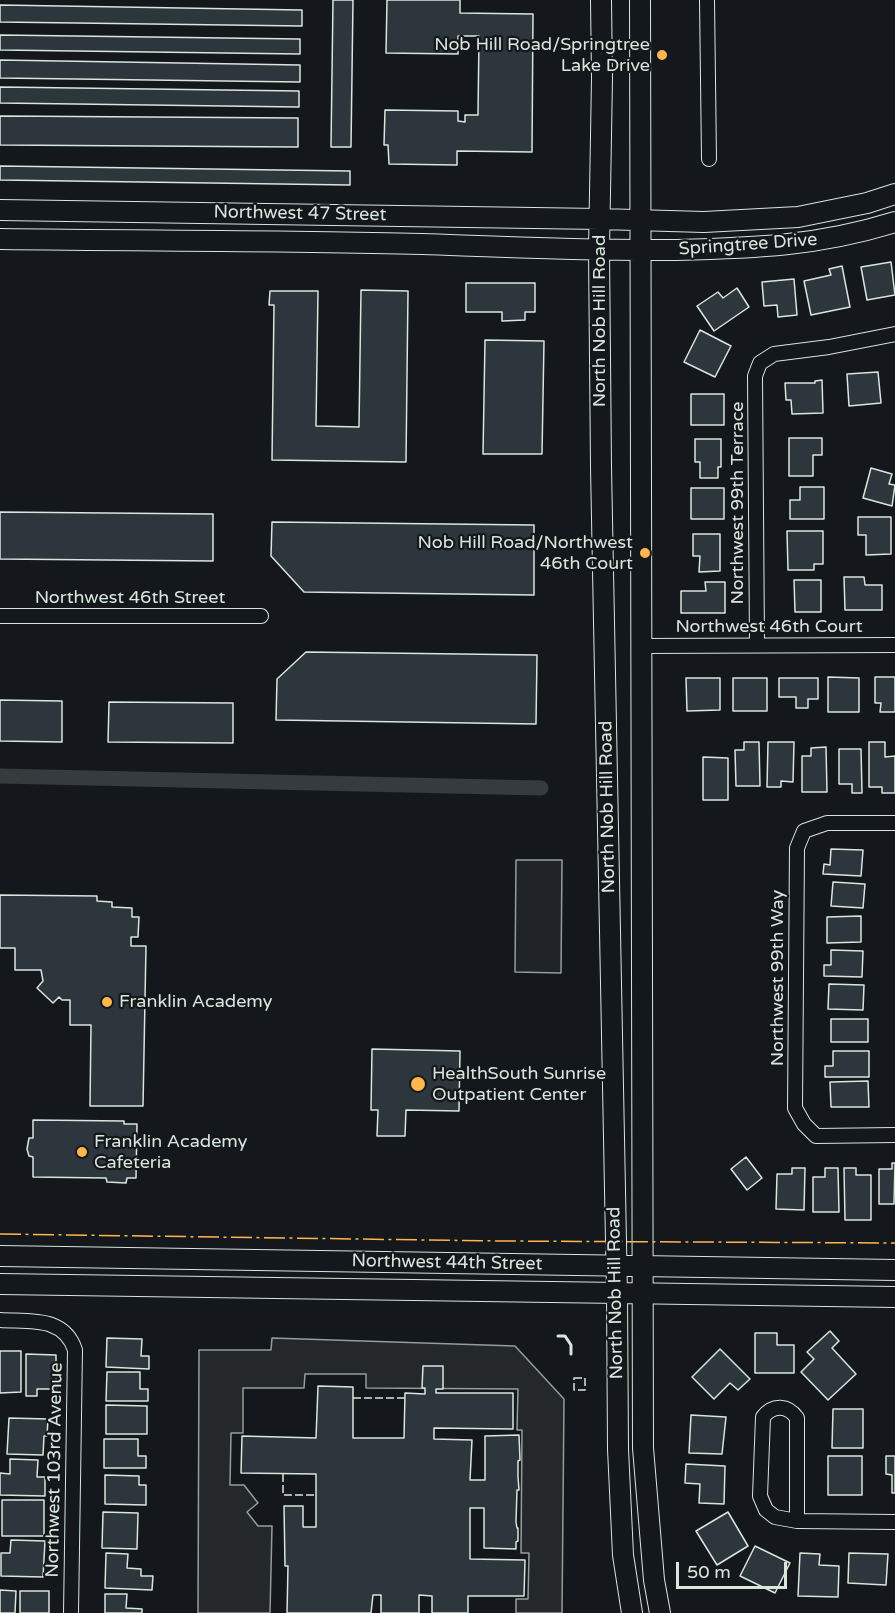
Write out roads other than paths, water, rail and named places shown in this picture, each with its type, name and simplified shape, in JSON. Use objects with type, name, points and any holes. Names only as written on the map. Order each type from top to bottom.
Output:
[{"type":"street","name":"North Nob Hill Road","points":[[601,0],[599,250],[618,1449],[623,1556],[632,1613]]},
{"type":"street","name":"North Nob Hill Road","points":[[640,0],[643,1448],[654,1580],[660,1613]]},
{"type":"street","points":[[707,0],[709,159]]},
{"type":"street","name":"Northwest 47 Street","points":[[0,210],[640,219],[704,222],[798,217],[867,203],[895,194]]},
{"type":"street","points":[[107,212],[107,240]]},
{"type":"street","points":[[401,244],[402,216]]},
{"type":"street","name":"Springtree Drive","points":[[599,250],[783,246],[860,233],[895,222]]},
{"type":"street","name":"Northwest 47 Street","points":[[0,239],[401,244],[599,250]]},
{"type":"street","name":"Northwest 99th Terrace","points":[[757,644],[755,376],[760,363],[774,354],[895,334]]},
{"type":"street","name":"Northwest 46th Street","points":[[0,616],[261,616]]},
{"type":"street","name":"Northwest 46th Court","points":[[642,646],[895,645]]},
{"type":"street","name":"Northwest 99th Way","points":[[895,823],[827,823],[804,831],[797,848],[795,1108],[804,1124],[816,1136],[895,1135]]},
{"type":"street","name":"Northwest 44th Street","points":[[0,1256],[895,1270]]},
{"type":"street","name":"Northwest 44th Street","points":[[0,1284],[895,1297]]},
{"type":"street","name":"Northwest 103rd Avenue","points":[[0,1320],[56,1326],[71,1338],[75,1350],[71,1613]]},
{"type":"street","points":[[797,1521],[797,1418],[789,1410],[781,1407],[771,1409],[763,1417],[760,1496],[766,1510],[775,1517],[797,1521],[895,1522]]},
{"type":"waterway","points":[[0,776],[541,788]]},
{"type":"place","name":"Nob Hill Road/Springtree Lake Drive","points":[[662,55]]},
{"type":"place","name":"Nob Hill Road/Northwest 46th Court","points":[[645,553]]},
{"type":"place","name":"Franklin Academy","points":[[107,1002]]},
{"type":"place","name":"HealthSouth Sunrise Outpatient Center","points":[[418,1084]]},
{"type":"place","name":"Franklin Academy Cafeteria","points":[[82,1152]]}]
